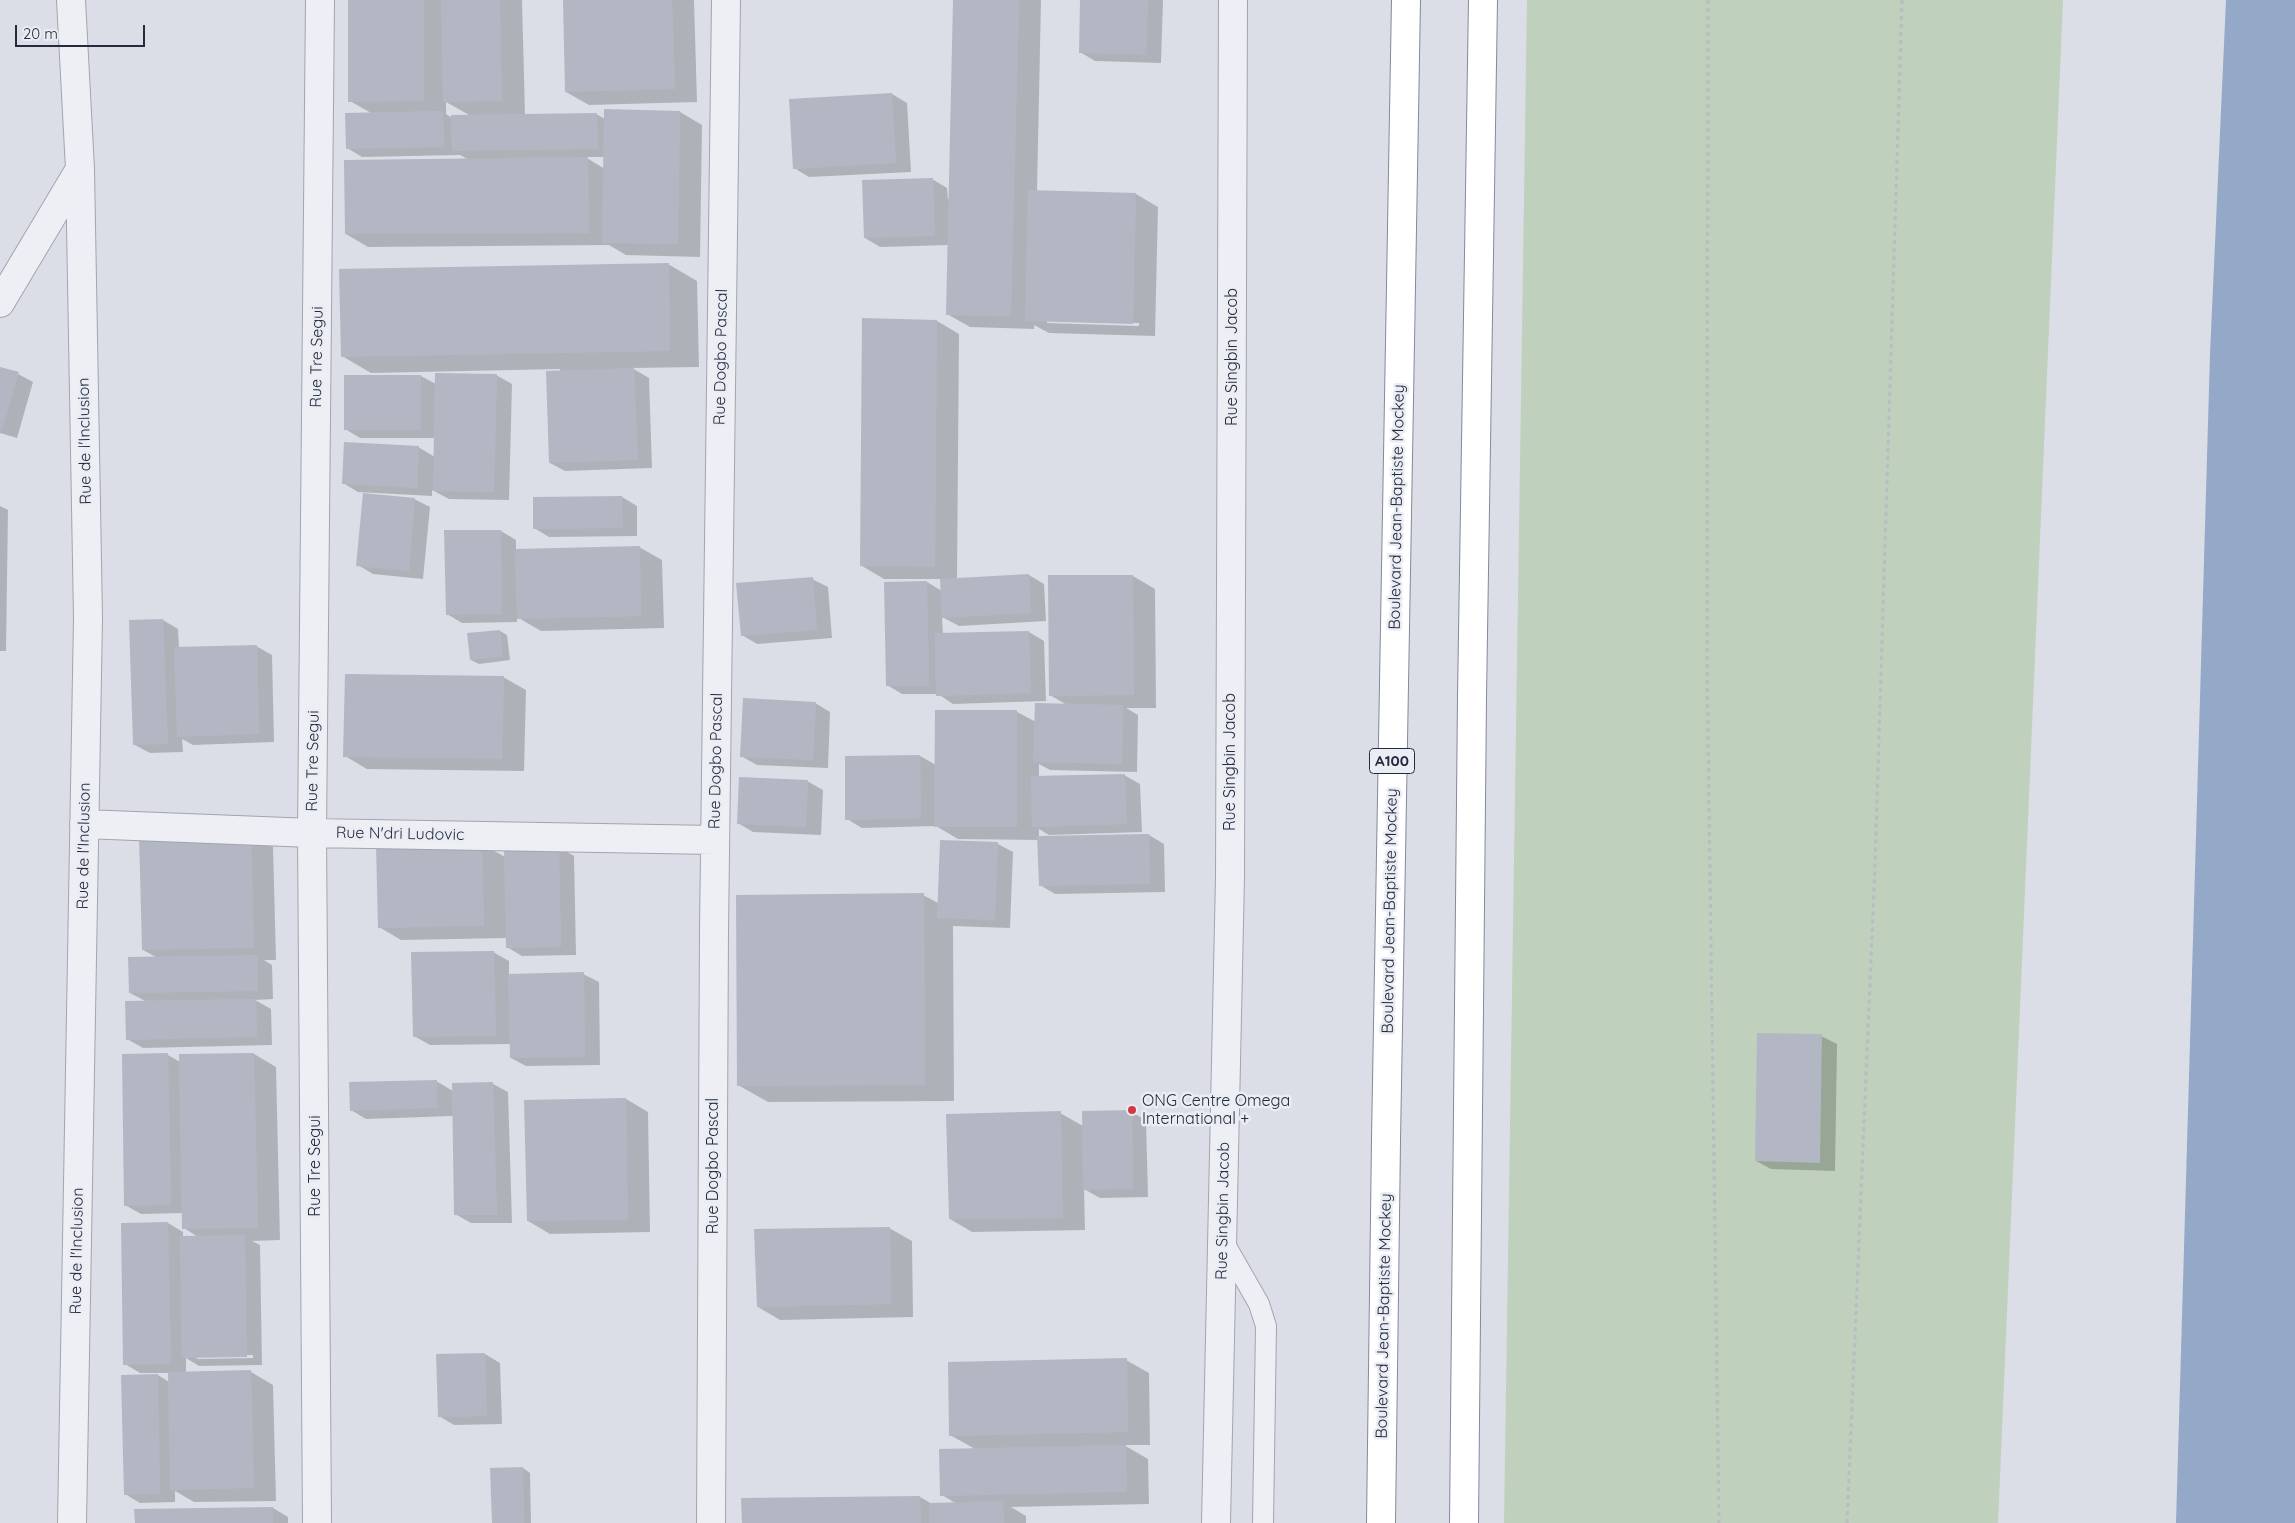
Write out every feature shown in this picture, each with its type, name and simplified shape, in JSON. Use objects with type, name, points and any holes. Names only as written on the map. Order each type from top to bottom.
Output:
[{"type":"highway","name":"Boulevard Jean-Baptiste Mockey","points":[[1381,1523],[1406,0]]},
{"type":"highway","points":[[1464,1523],[1473,667],[1483,0]]},
{"type":"street","name":"Rue de l'Inclusion","points":[[71,0],[80,168],[88,618],[72,1523]]},
{"type":"street","name":"Rue Tre Segui","points":[[318,1523],[312,833],[320,0]]},
{"type":"street","name":"Rue Dogbo Pascal","points":[[711,1523],[715,840],[726,0]]},
{"type":"street","name":"Rue Singbin Jacob","points":[[1216,1523],[1230,877],[1234,0]]},
{"type":"street","points":[[0,303],[80,168]]},
{"type":"street","name":"Rue N'dri Ludovic","points":[[84,824],[312,833],[715,840]]},
{"type":"lane","points":[[1222,1240],[1259,1304],[1266,1326],[1262,1523]]},
{"type":"path","points":[[1708,0],[1707,659],[1719,1523]]},
{"type":"path","points":[[1847,1523],[1875,845],[1902,0]]},
{"type":"green space","points":[[1527,0],[2063,0],[1998,1523],[1504,1523]]},
{"type":"water","points":[[2226,0],[2295,0],[2295,1523],[2176,1523],[2210,354]]},
{"type":"building","points":[[348,0],[424,0],[424,101],[348,102]]},
{"type":"building","points":[[441,0],[500,0],[502,101],[443,102]]},
{"type":"building","points":[[563,0],[672,0],[675,89],[565,92]]},
{"type":"building","points":[[953,0],[1019,0],[1011,316],[946,315]]},
{"type":"building","points":[[1080,0],[1148,0],[1146,55],[1079,53]]},
{"type":"building","points":[[892,93],[896,163],[793,169],[789,99]]},
{"type":"building","points":[[604,109],[680,111],[678,244],[602,243]]},
{"type":"building","points":[[443,111],[444,147],[346,149],[345,113]]},
{"type":"building","points":[[597,113],[598,149],[452,151],[451,115]]},
{"type":"building","points":[[588,157],[589,233],[345,234],[344,160]]},
{"type":"building","points":[[933,178],[935,236],[864,238],[862,180]]},
{"type":"building","points":[[1028,190],[1136,193],[1133,324],[1025,321]]},
{"type":"building","points":[[669,263],[670,351],[341,357],[339,269]]},
{"type":"building","points":[[862,318],[937,320],[935,567],[860,566]]},
{"type":"building","points":[[0,367],[19,372],[2,431],[0,430]]},
{"type":"building","points":[[634,368],[638,460],[549,463],[546,371]]},
{"type":"building","points":[[435,373],[497,374],[494,492],[433,491]]},
{"type":"building","points":[[344,375],[421,375],[421,430],[344,430]]},
{"type":"building","points":[[344,442],[419,446],[417,488],[342,484]]},
{"type":"building","points":[[363,493],[415,498],[409,571],[356,566]]},
{"type":"building","points":[[622,496],[623,528],[533,529],[533,497]]},
{"type":"building","points":[[444,530],[501,530],[502,614],[446,615]]},
{"type":"building","points":[[640,546],[641,616],[517,619],[515,549]]},
{"type":"building","points":[[1029,574],[1031,613],[942,618],[940,579]]},
{"type":"building","points":[[1048,575],[1133,575],[1134,695],[1049,696]]},
{"type":"building","points":[[813,577],[817,630],[741,636],[736,583]]},
{"type":"building","points":[[927,581],[929,686],[886,686],[884,582]]},
{"type":"building","points":[[163,619],[168,744],[133,745],[129,620]]},
{"type":"building","points":[[500,630],[503,656],[470,660],[467,633]]},
{"type":"building","points":[[1029,631],[1031,693],[936,696],[935,633]]},
{"type":"building","points":[[257,645],[259,734],[177,737],[174,647]]},
{"type":"building","points":[[345,674],[504,676],[502,759],[343,757]]},
{"type":"building","points":[[743,698],[816,702],[813,760],[740,757]]},
{"type":"building","points":[[1035,703],[1123,705],[1122,764],[1033,762]]},
{"type":"building","points":[[935,710],[1017,710],[1017,827],[934,827]]},
{"type":"building","points":[[920,755],[921,818],[845,820],[845,756]]},
{"type":"building","points":[[1125,774],[1127,824],[1032,827],[1031,776]]},
{"type":"building","points":[[739,777],[808,780],[806,827],[737,824]]},
{"type":"building","points":[[251,833],[254,948],[142,950],[139,835]]},
{"type":"building","points":[[1149,834],[1150,884],[1039,886],[1037,836]]},
{"type":"building","points":[[940,840],[998,842],[995,920],[937,918]]},
{"type":"building","points":[[482,842],[484,926],[378,928],[376,844]]},
{"type":"building","points":[[559,846],[561,947],[506,948],[504,847]]},
{"type":"building","points":[[924,893],[925,1085],[737,1086],[736,895]]},
{"type":"building","points":[[494,951],[496,1036],[413,1037],[411,952]]},
{"type":"building","points":[[258,955],[258,991],[129,993],[128,957]]},
{"type":"building","points":[[584,972],[585,1057],[510,1058],[508,974]]},
{"type":"building","points":[[256,999],[257,1037],[126,1040],[125,1001]]},
{"type":"building","points":[[1757,1033],[1822,1034],[1820,1163],[1755,1161]]},
{"type":"building","points":[[168,1053],[171,1205],[124,1206],[122,1054]]},
{"type":"building","points":[[254,1053],[258,1228],[182,1229],[179,1054]]},
{"type":"building","points":[[437,1080],[437,1108],[350,1111],[349,1082]]},
{"type":"building","points":[[493,1082],[497,1215],[454,1215],[452,1083]]},
{"type":"building","points":[[626,1098],[628,1220],[527,1221],[524,1100]]},
{"type":"building","points":[[1132,1110],[1133,1189],[1083,1190],[1082,1111]]},
{"type":"building","points":[[1061,1111],[1063,1218],[949,1219],[946,1114]]},
{"type":"building","points":[[168,1222],[171,1364],[123,1365],[121,1223]]},
{"type":"building","points":[[890,1227],[891,1304],[757,1307],[754,1229]]},
{"type":"building","points":[[245,1235],[247,1357],[182,1358],[180,1236]]},
{"type":"building","points":[[485,1353],[487,1416],[438,1417],[436,1354]]},
{"type":"building","points":[[1127,1358],[1128,1432],[949,1436],[948,1362]]},
{"type":"building","points":[[251,1370],[254,1488],[170,1490],[168,1372]]},
{"type":"building","points":[[158,1374],[160,1494],[124,1495],[121,1375]]},
{"type":"building","points":[[1126,1445],[1127,1492],[940,1496],[939,1449]]},
{"type":"building","points":[[523,1467],[524,1523],[492,1523],[490,1468]]},
{"type":"building","points":[[920,1496],[921,1523],[742,1523],[741,1498]]},
{"type":"building","points":[[1003,1501],[1004,1523],[929,1523],[929,1503]]},
{"type":"building","points":[[273,1507],[273,1523],[135,1523],[134,1509]]},
{"type":"place","name":"ONG Centre Omega International +","points":[[1132,1110]]}]
